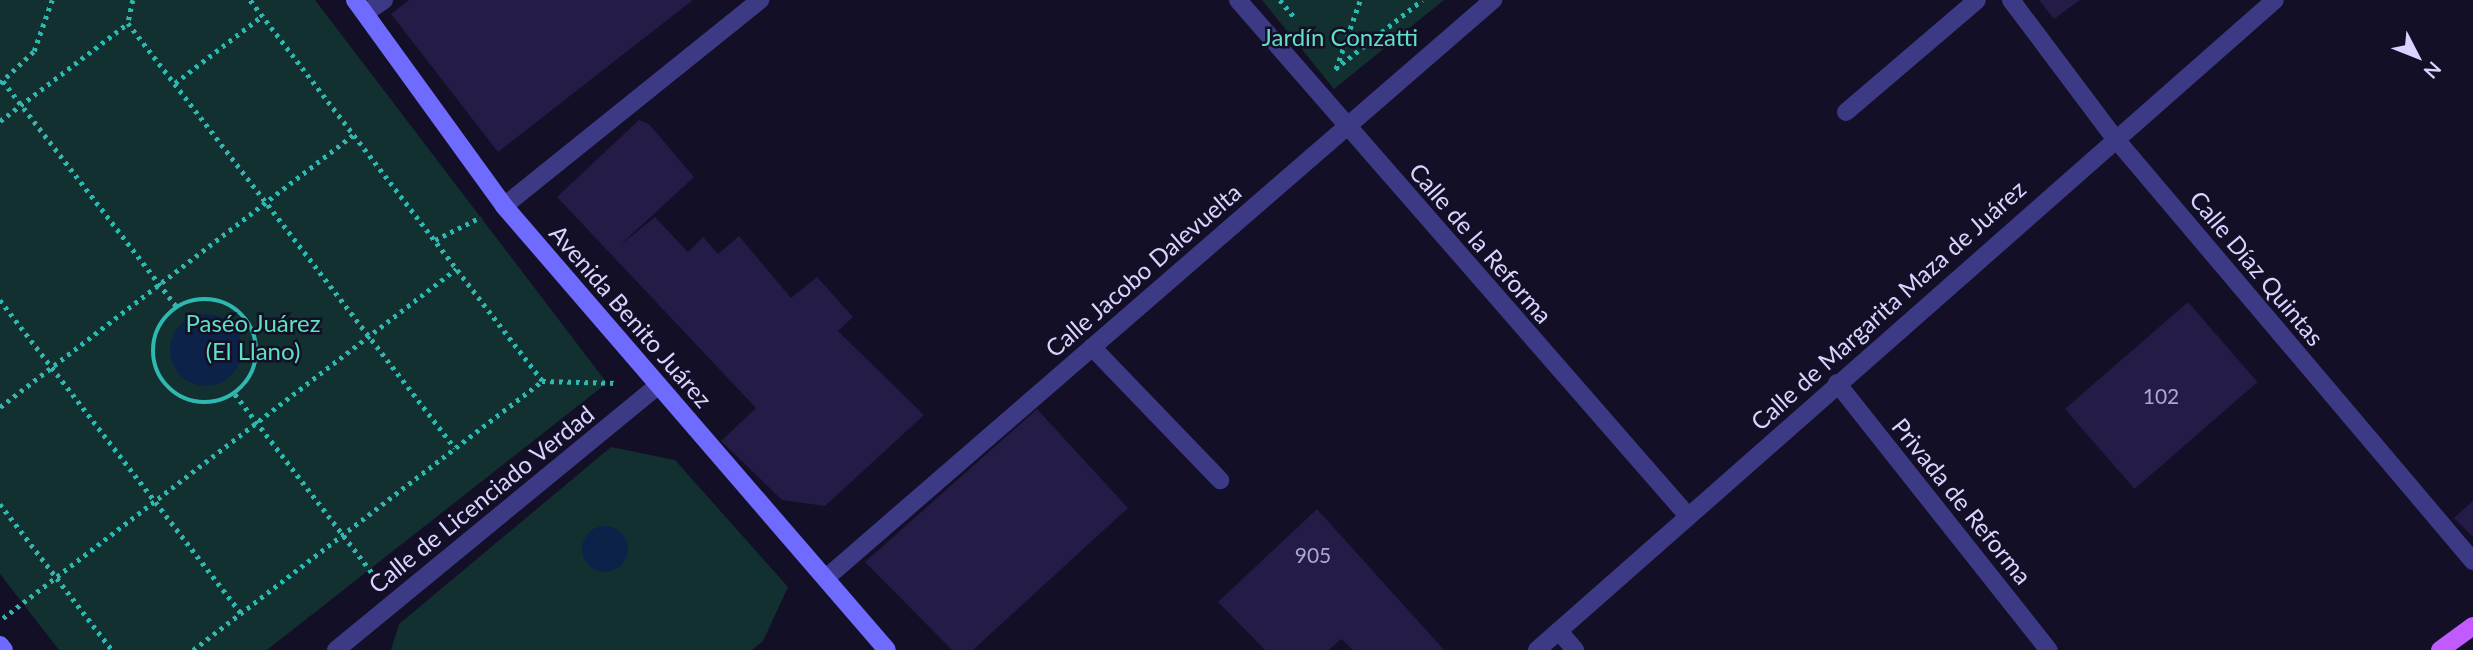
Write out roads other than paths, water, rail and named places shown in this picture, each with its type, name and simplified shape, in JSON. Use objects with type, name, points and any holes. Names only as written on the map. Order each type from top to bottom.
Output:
[{"type":"main road","name":"Avenida Benito Juárez","points":[[360,7],[504,206],[887,650]]},
{"type":"main road","points":[[2440,650],[2473,626]]},
{"type":"main road","points":[[0,645],[4,650]]},
{"type":"street","points":[[360,7],[384,0]]},
{"type":"street","points":[[504,206],[760,0]]},
{"type":"street","name":"Calle de la Reforma","points":[[1238,0],[1345,126],[1688,516]]},
{"type":"street","name":"Calle Jacobo Dalevuelta","points":[[826,579],[1493,0]]},
{"type":"street","points":[[1846,112],[1977,0]]},
{"type":"street","name":"Calle Díaz Quintas","points":[[2011,0],[2114,137],[2473,561]]},
{"type":"street","name":"Calle de Margarita Maza de Juárez","points":[[1537,650],[2114,137],[2274,0]]},
{"type":"street","points":[[1092,347],[1220,480]]},
{"type":"street","name":"Privada de Reforma","points":[[1837,383],[2049,650]]},
{"type":"street","name":"Calle de Licenciado Verdad","points":[[336,650],[657,386]]},
{"type":"street","points":[[1559,631],[1575,650]]},
{"type":"water","points":[[206,314],[226,320],[236,330],[242,350],[236,370],[226,380],[206,386],[186,380],[176,370],[170,350],[176,330],[186,320]]},
{"type":"water","points":[[605,526],[622,532],[628,549],[622,566],[605,572],[588,566],[582,549],[588,532]]},
{"type":"park label","name":"Jardín Conzatti","points":[[1340,37]]},
{"type":"park label","name":"Paséo Juárez (El Llano)","points":[[253,337]]}]
